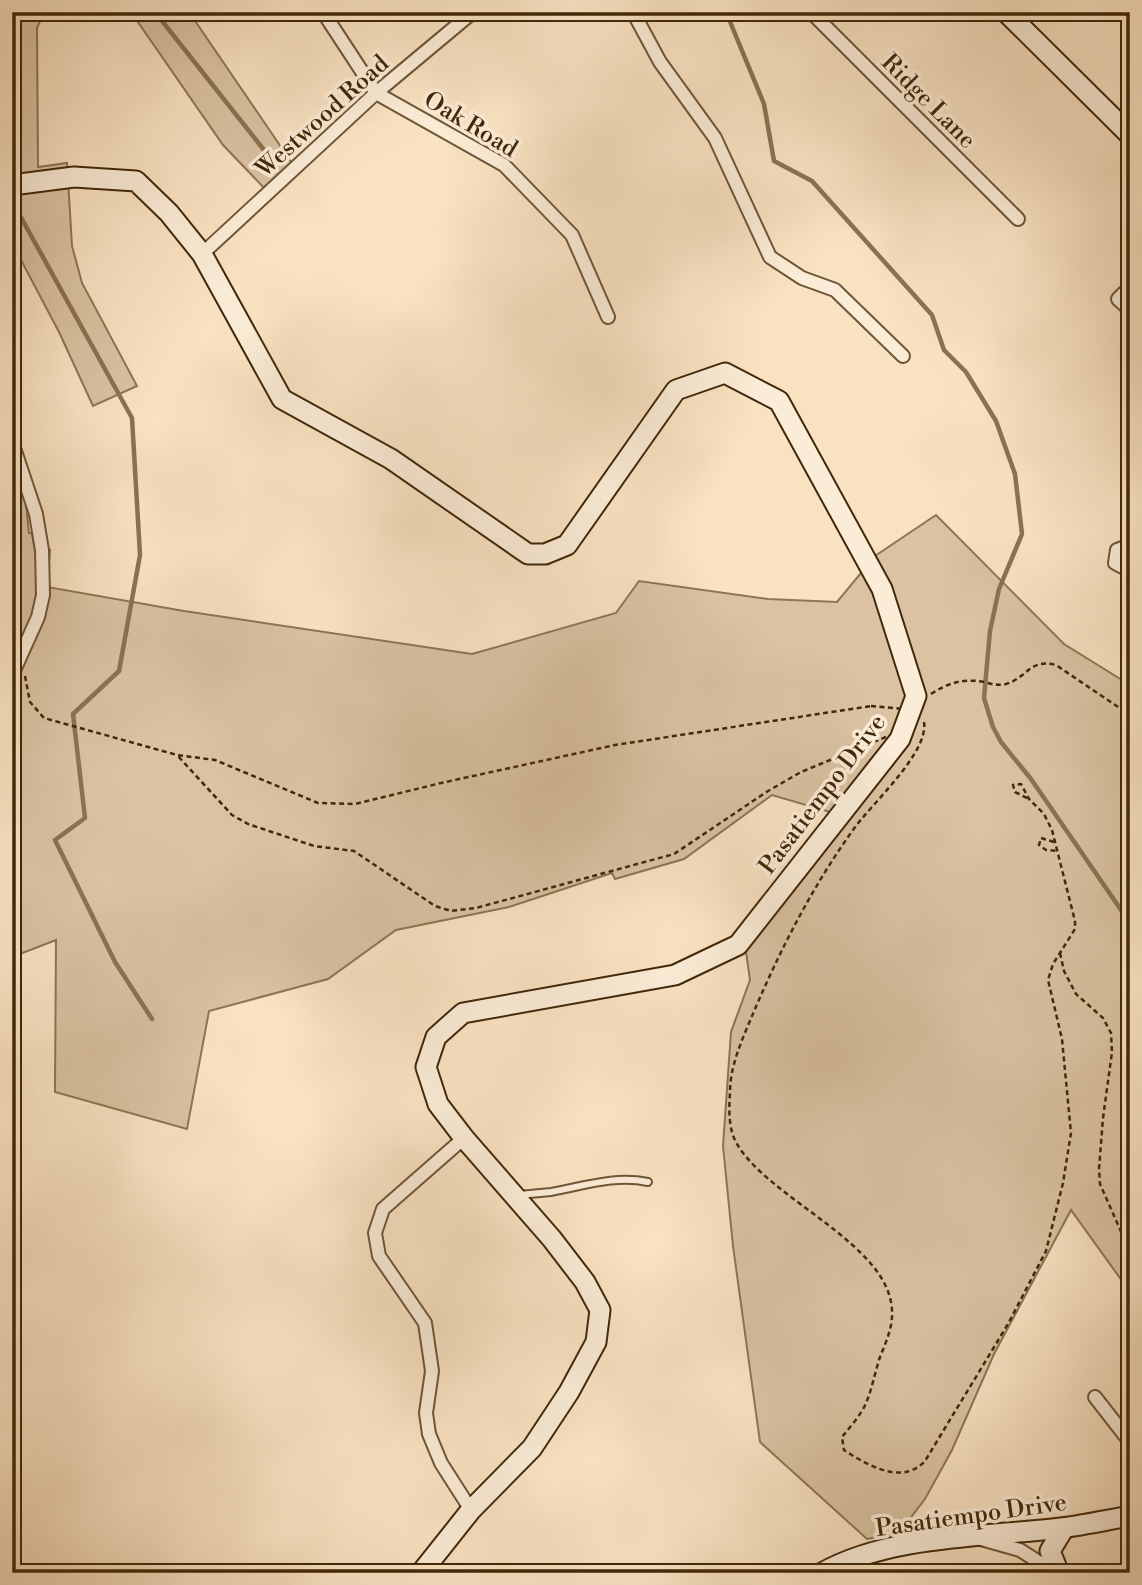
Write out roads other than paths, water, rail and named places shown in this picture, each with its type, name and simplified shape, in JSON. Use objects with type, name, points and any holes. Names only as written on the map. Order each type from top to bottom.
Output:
[{"type":"street","name":"Oak Road","points":[[323,12],[376,93],[504,164],[572,234],[608,317]]},
{"type":"street","name":"Westwood Road","points":[[202,254],[376,93],[473,12]]},
{"type":"street","points":[[633,12],[660,62],[715,138],[770,257],[802,278],[835,290],[903,356]]},
{"type":"street","name":"Ridge Lane","points":[[811,12],[1018,219]]},
{"type":"street","points":[[1006,12],[1130,135]]},
{"type":"street","name":"Pasatiempo Drive","points":[[12,185],[74,177],[136,181],[169,213],[202,254],[282,399],[391,459],[528,554],[545,554],[567,545],[676,390],[725,373],[779,401],[882,589],[916,696],[908,711],[900,739],[738,945],[675,975],[463,1013],[436,1037],[426,1067],[438,1104],[585,1282],[600,1310],[596,1342],[569,1392],[532,1448],[471,1510],[421,1573]]},
{"type":"street","points":[[1130,287],[1118,299],[1130,310]]},
{"type":"street","points":[[12,442],[36,514],[42,550],[43,584],[38,617],[13,674]]},
{"type":"street","points":[[1130,545],[1117,550],[1115,563],[1130,571]]},
{"type":"street","points":[[464,1138],[383,1209],[375,1233],[379,1256],[425,1323],[432,1371],[426,1413],[429,1434],[441,1462],[471,1510]]},
{"type":"street","points":[[1095,1397],[1130,1442]]},
{"type":"street","name":"Pasatiempo Drive","points":[[821,1573],[844,1560],[895,1547],[1064,1528],[1130,1516]]},
{"type":"street","points":[[1057,1573],[1050,1551],[1064,1528]]},
{"type":"street","points":[[974,1537],[1020,1550],[1057,1573]]},
{"type":"lane","points":[[513,1195],[551,1192],[590,1183],[632,1179],[648,1182]]},
{"type":"waterway","points":[[12,160],[18,12]]},
{"type":"waterway","points":[[155,12],[275,164]]},
{"type":"waterway","points":[[726,12],[764,104],[774,161],[812,181],[932,315],[944,350],[966,372],[996,421],[1015,474],[1022,534],[999,589],[990,631],[984,698],[1001,742],[1031,779],[1130,923]]},
{"type":"waterway","points":[[18,212],[132,418],[140,555],[119,671],[73,714],[85,818],[55,840],[115,962],[152,1019]]}]
